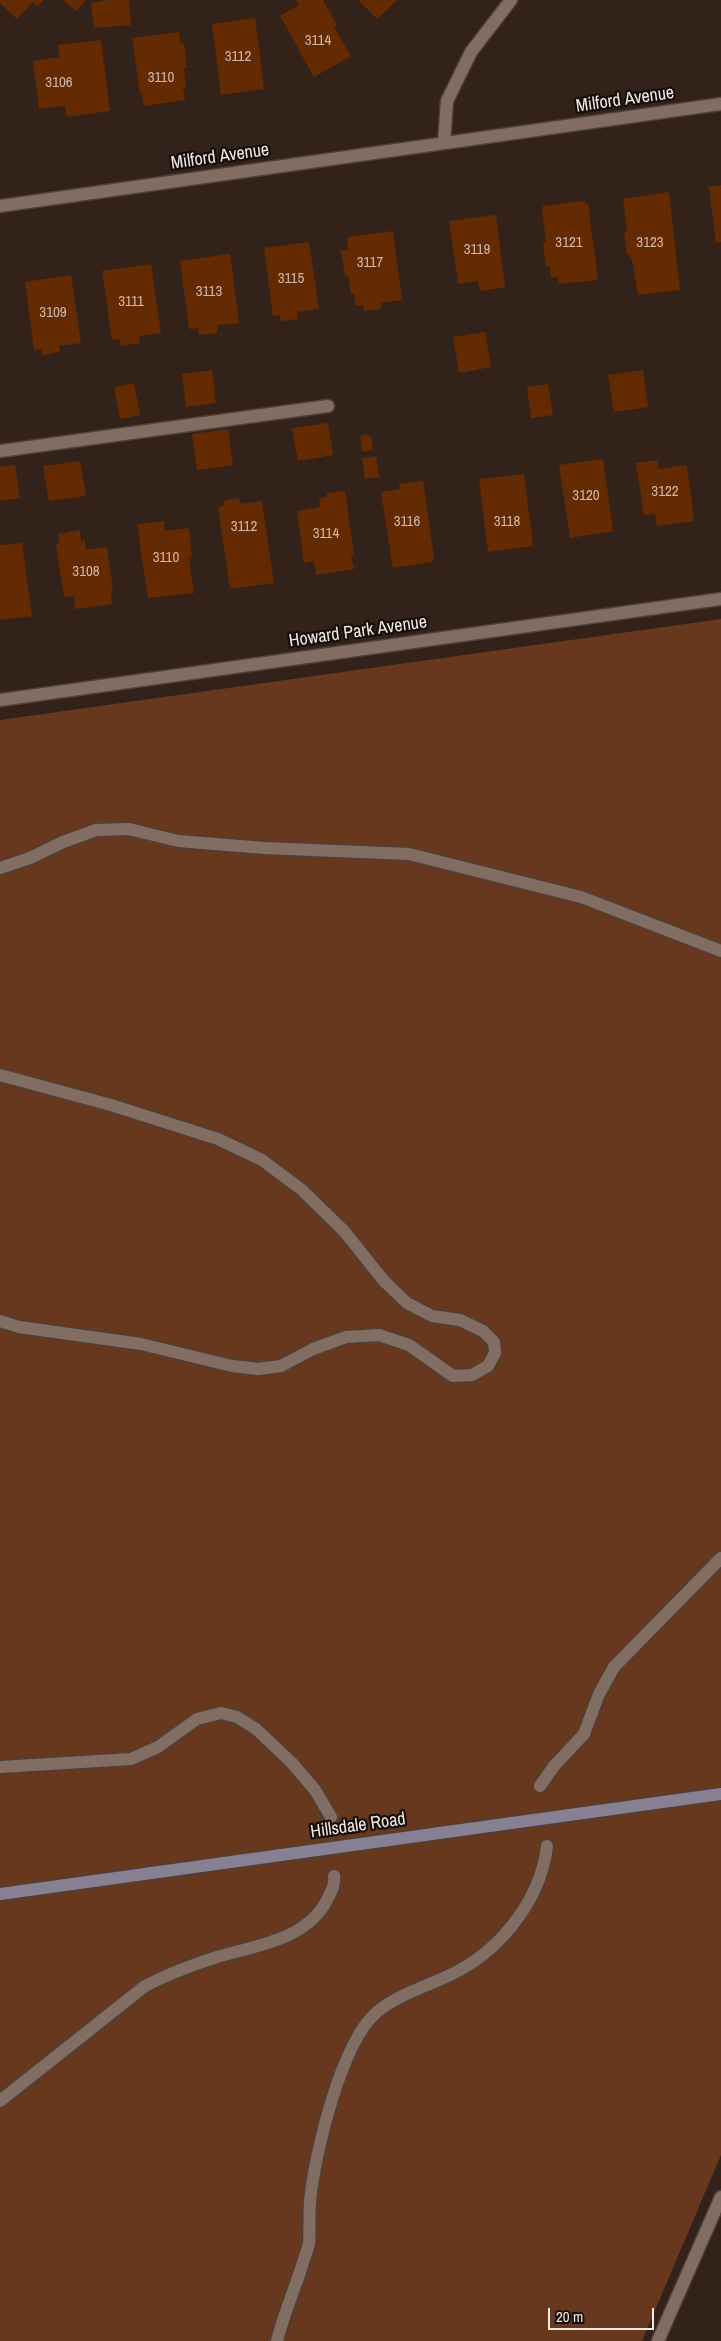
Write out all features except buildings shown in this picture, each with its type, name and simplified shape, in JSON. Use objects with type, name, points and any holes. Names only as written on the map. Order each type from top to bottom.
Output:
[{"type":"main road","name":"Hillsdale Road","points":[[0,1894],[721,1794]]},
{"type":"street","points":[[444,143],[448,101],[471,52],[508,1]]},
{"type":"street","name":"Milford Avenue","points":[[0,206],[721,104]]},
{"type":"street","points":[[0,451],[328,406]]},
{"type":"street","name":"Howard Park Avenue","points":[[0,700],[721,599]]},
{"type":"street","points":[[0,868],[30,858],[63,842],[96,830],[129,829],[178,841],[264,848],[408,854],[581,898],[721,951]]},
{"type":"street","points":[[0,1074],[111,1105],[218,1139],[262,1160],[302,1190],[344,1231],[384,1281],[407,1303],[432,1316],[460,1320],[484,1331],[494,1342],[495,1353],[488,1366],[472,1375],[453,1376],[409,1344],[379,1335],[346,1337],[313,1349],[281,1366],[258,1369],[232,1366],[141,1344],[19,1327],[0,1321]]},
{"type":"street","points":[[540,1786],[554,1766],[584,1734],[599,1694],[614,1668],[721,1558]]},
{"type":"street","points":[[0,1767],[131,1760],[158,1748],[197,1719],[221,1714],[236,1717],[256,1729],[292,1763],[315,1790],[331,1817]]},
{"type":"street","points":[[277,2341],[308,2245],[310,2201],[321,2134],[342,2073],[359,2033],[377,2012],[406,1994],[459,1970],[497,1944],[517,1919],[538,1883],[545,1864],[546,1846]]},
{"type":"street","points":[[0,2100],[145,1986],[186,1968],[272,1942],[303,1927],[321,1913],[335,1885],[334,1876]]},
{"type":"street","points":[[658,2341],[721,2197]]},
{"type":"shaded area","points":[[721,619],[721,2155],[642,2341],[0,2341],[0,720]]}]
